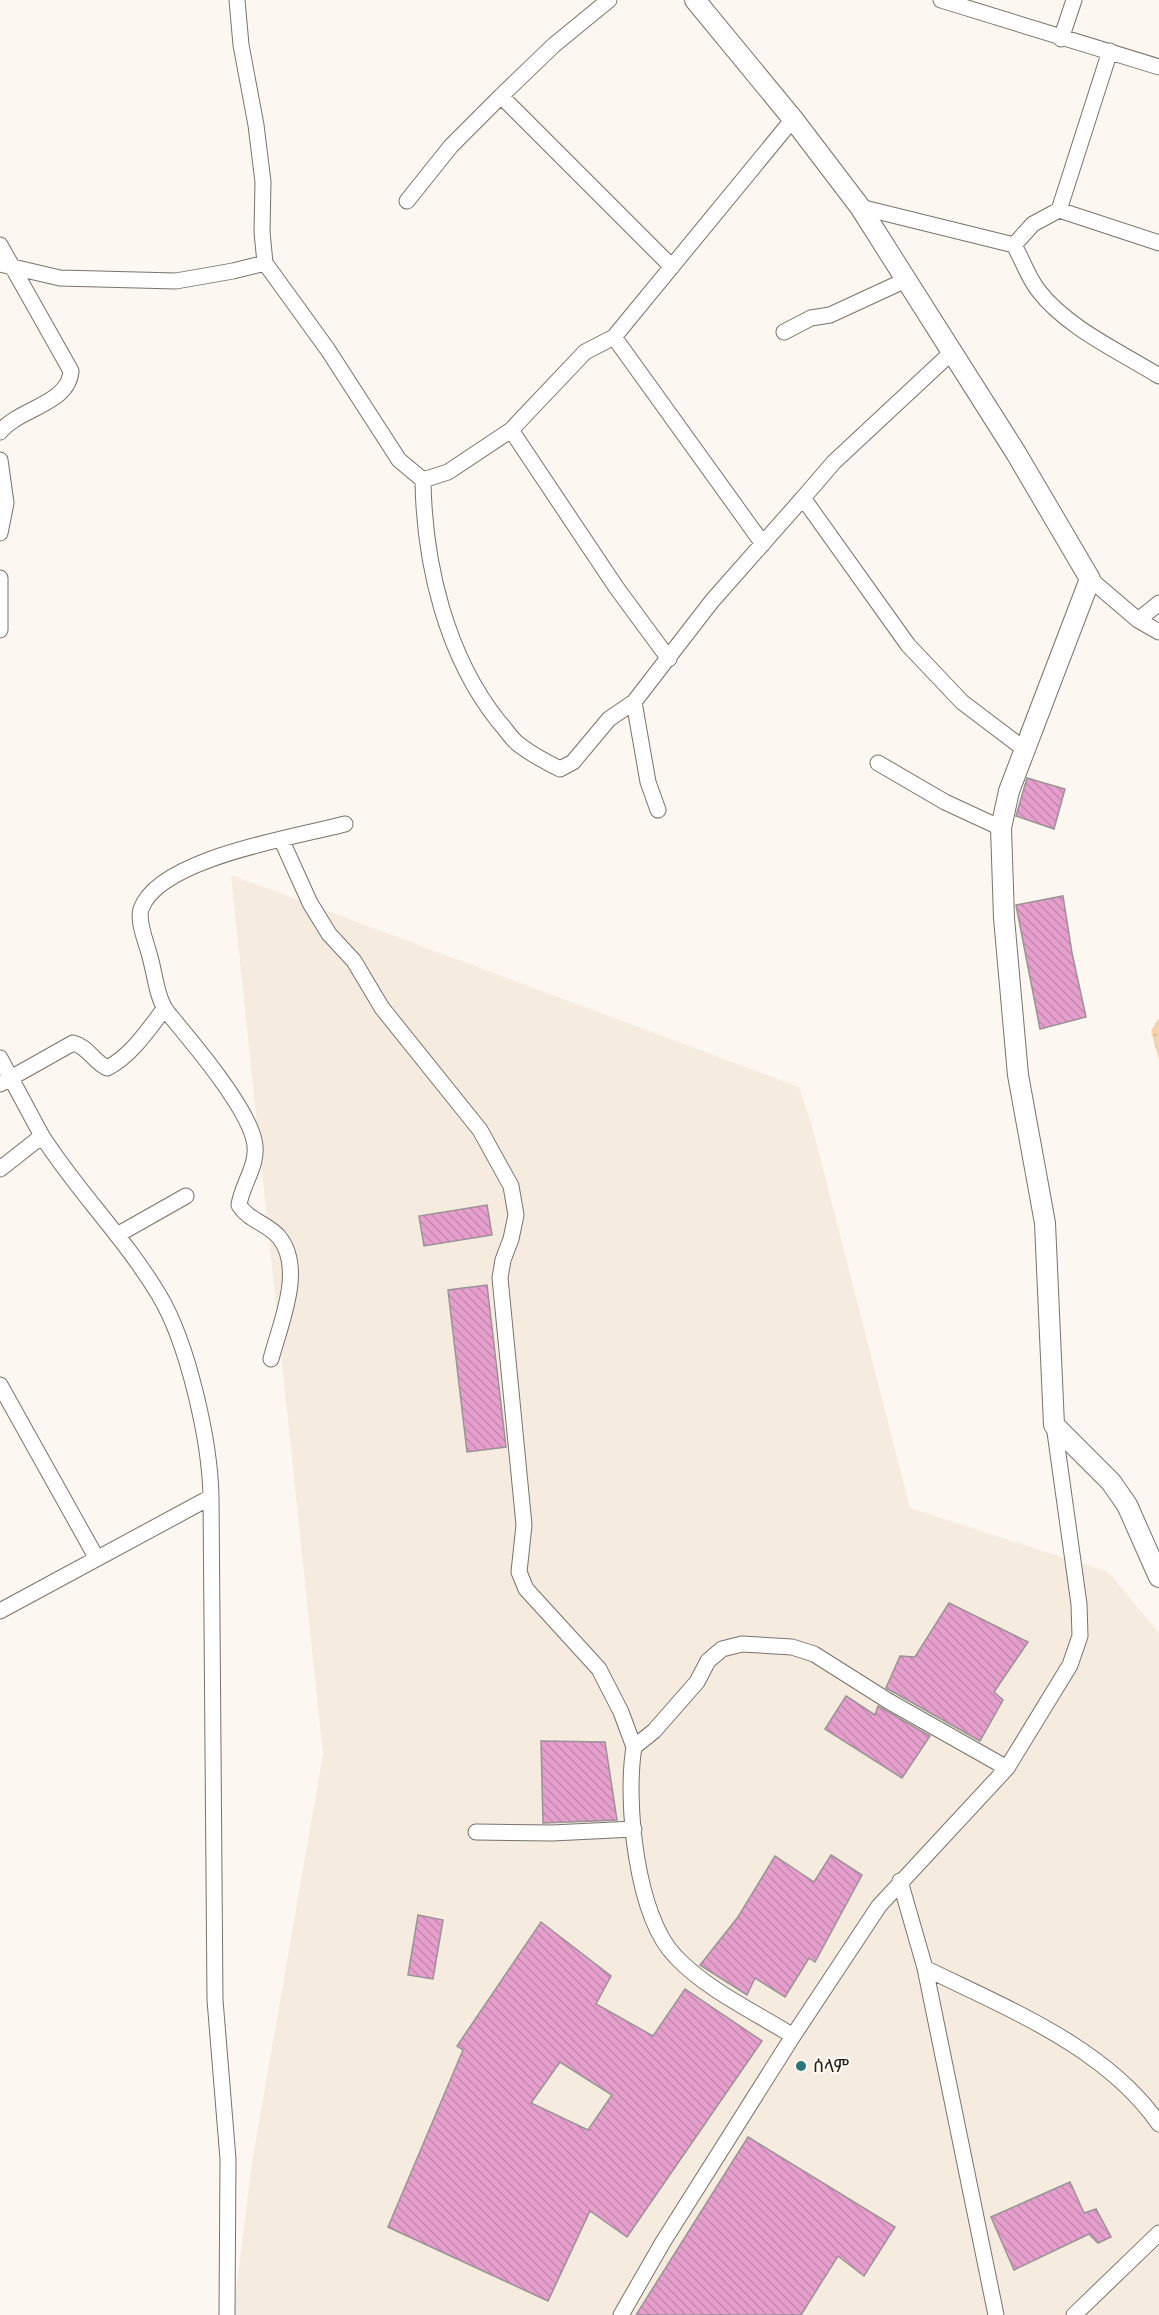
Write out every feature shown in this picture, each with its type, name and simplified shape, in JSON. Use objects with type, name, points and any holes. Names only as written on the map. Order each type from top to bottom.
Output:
[{"type":"street","points":[[237,0],[240,45],[256,124],[263,182],[262,232],[265,263],[328,350],[399,460],[423,480],[424,513],[434,572],[462,666],[485,704],[515,742],[560,769],[573,762],[609,718],[633,702],[669,659],[712,601],[834,462],[952,352]]},
{"type":"street","points":[[407,201],[451,146],[501,96],[554,45],[609,0]]},
{"type":"street","points":[[695,0],[793,119],[860,207],[908,279],[1057,521],[1089,579],[1138,620],[1159,632]]},
{"type":"street","points":[[941,0],[1061,39],[1110,51],[1159,67]]},
{"type":"street","points":[[1061,39],[1074,0]]},
{"type":"street","points":[[1014,245],[1033,224],[1059,210],[1110,51]]},
{"type":"street","points":[[501,96],[672,267]]},
{"type":"street","points":[[423,480],[448,472],[511,430],[585,352],[614,337],[793,119]]},
{"type":"street","points":[[860,207],[1014,245],[1036,288],[1052,306],[1073,322],[1159,376]]},
{"type":"street","points":[[1059,210],[1159,243]]},
{"type":"street","points":[[0,245],[6,265],[56,340],[70,371],[70,382],[63,392],[5,425],[0,432]]},
{"type":"street","points":[[6,265],[29,273],[60,278],[164,280],[205,276],[265,263]]},
{"type":"street","points":[[784,332],[810,318],[830,315],[908,279]]},
{"type":"street","points":[[614,337],[763,544]]},
{"type":"street","points":[[511,430],[616,587],[669,659]]},
{"type":"street","points":[[0,460],[6,503],[5,520],[0,533]]},
{"type":"street","points":[[803,498],[908,645],[962,702],[1024,749]]},
{"type":"street","points":[[0,578],[0,630]]},
{"type":"street","points":[[621,2315],[663,2242],[793,2036],[879,1906],[1007,1768],[1070,1665],[1080,1636],[1079,1604],[1054,1425],[1045,1223],[1018,1075],[1002,886],[1001,828],[1024,749],[1089,579]]},
{"type":"street","points":[[1138,620],[1159,603]]},
{"type":"street","points":[[633,702],[648,782],[658,810]]},
{"type":"street","points":[[878,763],[945,802],[1001,828]]},
{"type":"street","points":[[271,1359],[286,1301],[291,1265],[280,1238],[271,1229],[251,1219],[239,1205],[254,1164],[254,1140],[249,1126],[220,1080],[164,1009],[142,927],[140,910],[164,880],[206,859],[345,824]]},
{"type":"street","points":[[282,841],[310,903],[329,934],[354,961],[382,1008],[480,1130],[511,1186],[516,1215],[511,1239],[502,1260],[500,1278],[524,1525],[519,1572],[526,1588],[599,1669],[621,1712],[633,1747],[630,1768],[634,1829],[645,1895],[654,1926],[675,1957],[707,1982],[793,2036]]},
{"type":"street","points":[[6,1081],[73,1043],[79,1044],[100,1065],[107,1068],[115,1064],[148,1030],[164,1009]]},
{"type":"street","points":[[0,1058],[6,1081],[58,1162],[117,1235],[159,1295],[175,1327],[195,1395],[210,1474],[215,2000],[228,2158],[227,2315]]},
{"type":"street","points":[[0,1169],[42,1136]]},
{"type":"street","points":[[117,1235],[186,1196]]},
{"type":"street","points":[[0,1385],[96,1557]]},
{"type":"street","points":[[1054,1425],[1111,1482],[1127,1505],[1159,1577]]},
{"type":"street","points":[[0,1611],[96,1557],[211,1497]]},
{"type":"street","points":[[633,1747],[654,1731],[697,1682],[708,1661],[722,1649],[742,1644],[792,1647],[814,1654],[890,1702],[1007,1768]]},
{"type":"street","points":[[476,1832],[552,1833],[634,1829]]},
{"type":"street","points":[[900,1881],[925,1968],[996,2315]]},
{"type":"street","points":[[925,1968],[1052,2031],[1096,2061],[1149,2110],[1159,2124]]},
{"type":"street","points":[[1074,2315],[1159,2233]]},
{"type":"shaded area","points":[[231,875],[799,1087],[812,1126],[910,1508],[1108,1572],[1159,1633],[1159,2315],[233,2315],[252,2163],[323,1754]]},
{"type":"shaded area","points":[[1159,1018],[1159,1060],[1151,1031]]},
{"type":"building","points":[[1027,778],[1065,789],[1054,829],[1016,816]]},
{"type":"building","points":[[1063,896],[1072,953],[1086,1017],[1040,1029],[1016,905]]},
{"type":"building","points":[[487,1205],[492,1235],[424,1246],[419,1216]]},
{"type":"building","points":[[487,1285],[506,1447],[467,1452],[448,1290]]},
{"type":"building","points":[[949,1603],[1028,1642],[994,1692],[1003,1700],[980,1741],[886,1688],[900,1656],[915,1657]]},
{"type":"building","points":[[846,1696],[875,1715],[878,1706],[930,1736],[902,1778],[825,1729]]},
{"type":"building","points":[[541,1741],[605,1742],[617,1820],[543,1823]]},
{"type":"building","points":[[831,1855],[862,1875],[815,1962],[809,1958],[785,1997],[755,1978],[747,1995],[700,1965],[738,1917],[775,1856],[814,1882]]},
{"type":"building","points":[[418,1915],[443,1920],[433,1979],[408,1975]]},
{"type":"building","points":[[541,1922],[611,1976],[596,2004],[653,2036],[685,1989],[762,2041],[627,2237],[590,2211],[548,2301],[388,2227],[463,2050],[457,2046]],"holes":[[[560,2062],[612,2095],[588,2130],[531,2103]]]},
{"type":"building","points":[[748,2137],[895,2227],[864,2276],[838,2256],[801,2315],[636,2315]]},
{"type":"building","points":[[1070,2182],[1084,2213],[1096,2209],[1111,2237],[1098,2243],[1089,2234],[1014,2270],[991,2217]]},
{"type":"place","name":"ሰላም","points":[[801,2066]]}]
